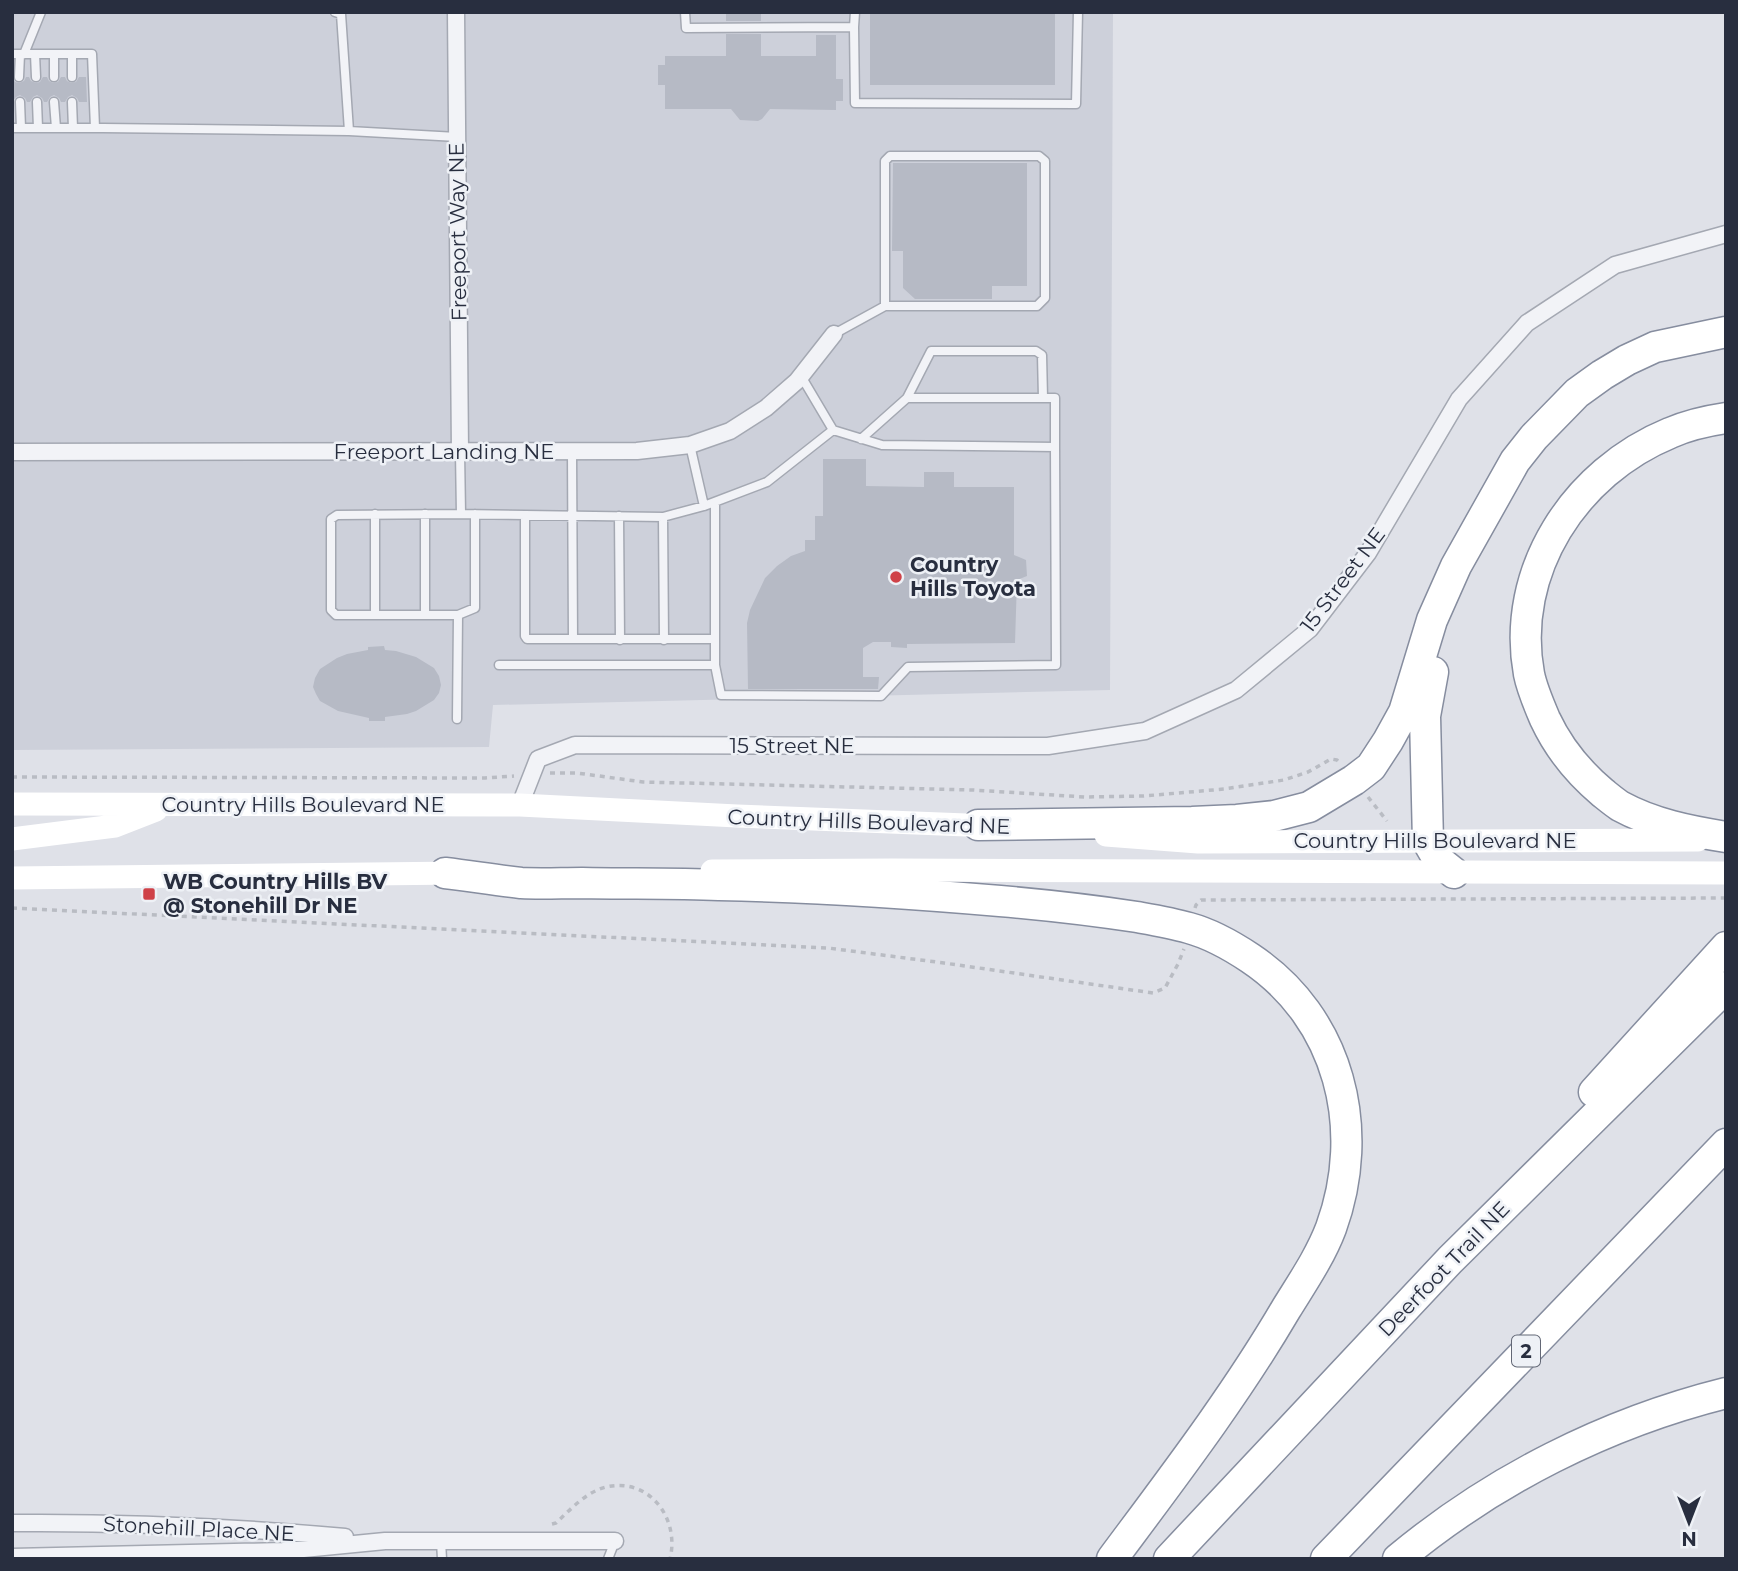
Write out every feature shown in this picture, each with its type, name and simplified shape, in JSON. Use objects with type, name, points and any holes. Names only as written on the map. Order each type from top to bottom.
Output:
[{"type":"highway","points":[[978,825],[1192,822],[1274,816],[1309,807],[1354,780],[1371,767],[1404,712],[1432,620],[1456,566],[1515,461],[1534,437],[1577,393],[1602,374],[1655,347],[1721,332]]},
{"type":"highway","points":[[1454,873],[1439,861],[1428,842],[1425,716],[1437,655],[1459,594],[1520,486],[1555,432],[1601,388],[1655,356],[1721,332]]},
{"type":"highway","points":[[1726,418],[1700,422],[1643,446],[1613,466],[1587,490],[1562,520],[1543,553],[1526,615],[1526,643],[1530,676],[1553,736],[1567,758],[1589,781],[1618,805],[1650,820],[1726,838]]},
{"type":"highway","points":[[445,873],[523,883],[720,885],[880,892],[1096,911],[1191,928],[1237,950],[1262,966],[1294,995],[1316,1025],[1332,1058],[1341,1088],[1347,1125],[1346,1156],[1339,1203],[1330,1231],[1266,1343],[1214,1421],[1112,1559]]},
{"type":"highway","points":[[1450,1260],[1585,1101],[1726,947]]},
{"type":"highway","name":"Deerfoot Trail NE","points":[[1169,1559],[1450,1260],[1726,987]]},
{"type":"highway","name":"2","points":[[1326,1559],[1726,1144]]},
{"type":"highway","points":[[1398,1559],[1430,1532],[1487,1494],[1555,1456],[1640,1419],[1726,1393]]},
{"type":"main road","name":"Country Hills Boulevard NE","points":[[18,802],[169,806],[520,805],[978,825],[1198,842],[1726,838]]},
{"type":"main road","points":[[12,839],[115,826],[169,806]]},
{"type":"main road","name":"Country Hills Boulevard NE","points":[[12,878],[878,870],[1726,873]]},
{"type":"street","name":"Freeport Way NE","points":[[456,12],[460,452]]},
{"type":"street","name":"15 Street NE","points":[[520,805],[538,759],[575,745],[1048,746],[1145,731],[1236,690],[1310,629],[1368,553],[1459,399],[1527,323],[1615,265],[1726,234]]},
{"type":"street","name":"Freeport Landing NE","points":[[12,452],[572,452],[637,451],[690,445],[730,431],[766,408],[801,376],[834,334]]},
{"type":"street","name":"Stonehill Place NE","points":[[12,1521],[151,1524],[277,1531],[385,1541],[615,1541]]},
{"type":"street","name":"Stonehill Place NE","points":[[12,1557],[283,1551],[385,1541]]},
{"type":"lane","points":[[19,77],[19,54],[41,12]]},
{"type":"lane","points":[[335,12],[341,14],[349,131]]},
{"type":"lane","points":[[685,12],[686,28],[855,27]]},
{"type":"lane","points":[[855,12],[855,103],[1076,104],[1078,12]]},
{"type":"lane","points":[[19,54],[92,54],[95,128]]},
{"type":"lane","points":[[35,54],[36,77]]},
{"type":"lane","points":[[54,54],[54,77]]},
{"type":"lane","points":[[72,54],[72,77]]},
{"type":"lane","points":[[20,102],[16,128],[349,131],[457,137]]},
{"type":"lane","points":[[37,102],[38,128]]},
{"type":"lane","points":[[54,102],[56,128]]},
{"type":"lane","points":[[72,102],[73,128]]},
{"type":"lane","points":[[834,334],[885,306],[1037,306],[1045,298],[1045,161],[1039,156],[890,156],[885,161],[885,306]]},
{"type":"lane","points":[[862,439],[907,398],[931,351],[1036,351],[1042,355],[1043,398]]},
{"type":"lane","points":[[801,376],[834,430],[881,445],[1055,447]]},
{"type":"lane","points":[[715,502],[715,665],[721,695],[881,696],[908,667],[1056,665],[1055,398],[907,398]]},
{"type":"lane","points":[[475,514],[475,608],[458,615],[336,615],[331,610],[331,519],[337,515],[374,514],[475,514],[525,514],[663,516],[704,506],[767,482],[834,430]]},
{"type":"lane","points":[[690,445],[704,506]]},
{"type":"lane","points":[[460,452],[461,514]]},
{"type":"lane","points":[[572,452],[573,639]]},
{"type":"lane","points":[[374,514],[375,615]]},
{"type":"lane","points":[[425,514],[425,615]]},
{"type":"lane","points":[[525,514],[527,639],[715,639]]},
{"type":"lane","points":[[619,516],[620,640]]},
{"type":"lane","points":[[663,516],[664,640]]},
{"type":"lane","points":[[457,719],[458,615]]},
{"type":"lane","points":[[499,665],[715,665]]},
{"type":"lane","points":[[441,1541],[442,1559]]},
{"type":"lane","points":[[608,1559],[615,1541]]},
{"type":"path","points":[[12,776],[485,778],[577,773],[643,782],[973,790],[1097,797],[1224,789],[1284,780],[1308,772],[1331,759],[1337,760],[1344,767]]},
{"type":"path","points":[[1368,796],[1391,825]]},
{"type":"path","points":[[12,908],[828,948],[1153,993],[1165,988],[1178,964],[1196,905],[1201,900],[1726,898]]},
{"type":"path","points":[[544,1526],[556,1522],[595,1491],[622,1486],[638,1489],[662,1507],[668,1517],[673,1541],[670,1559]]},
{"type":"shaded area","points":[[12,12],[1113,12],[1110,690],[493,705],[489,747],[12,750]]},
{"type":"building","points":[[870,12],[1055,12],[1055,85],[870,85]]},
{"type":"building","points":[[726,14],[761,14],[761,21],[726,21]]},
{"type":"building","points":[[726,34],[761,34],[761,56],[816,56],[816,35],[836,35],[836,79],[843,79],[843,101],[836,101],[836,110],[770,109],[758,121],[740,120],[731,109],[665,109],[665,85],[658,85],[658,65],[665,65],[665,56],[726,56]]},
{"type":"building","points":[[12,77],[19,83],[29,77],[36,83],[47,77],[53,83],[65,77],[71,83],[76,82],[79,77],[86,77],[87,102],[79,102],[72,95],[65,102],[61,102],[54,95],[44,102],[37,95],[27,102],[20,95],[12,102]]},
{"type":"building","points":[[893,163],[1027,163],[1027,286],[992,286],[992,299],[915,299],[903,288],[903,251],[892,251]]},
{"type":"building","name":"Country Hills Toyota","points":[[823,459],[866,459],[866,486],[924,487],[924,472],[954,472],[954,487],[1014,487],[1014,555],[1026,560],[1027,576],[1017,580],[1015,643],[907,644],[907,648],[891,647],[891,642],[873,642],[863,648],[863,677],[879,677],[878,689],[748,689],[747,623],[750,610],[765,578],[791,556],[805,551],[805,540],[815,540],[815,516],[823,516]]},
{"type":"building","points":[[384,646],[385,650],[416,657],[434,668],[441,685],[434,700],[416,711],[385,717],[385,721],[369,721],[369,718],[338,711],[320,701],[313,687],[320,669],[347,654],[368,650],[368,647]]},
{"type":"place","name":"Country Hills Toyota","points":[[896,577]]},
{"type":"place","name":"WB Country Hills BV @ Stonehill Dr NE","points":[[149,894]]}]
